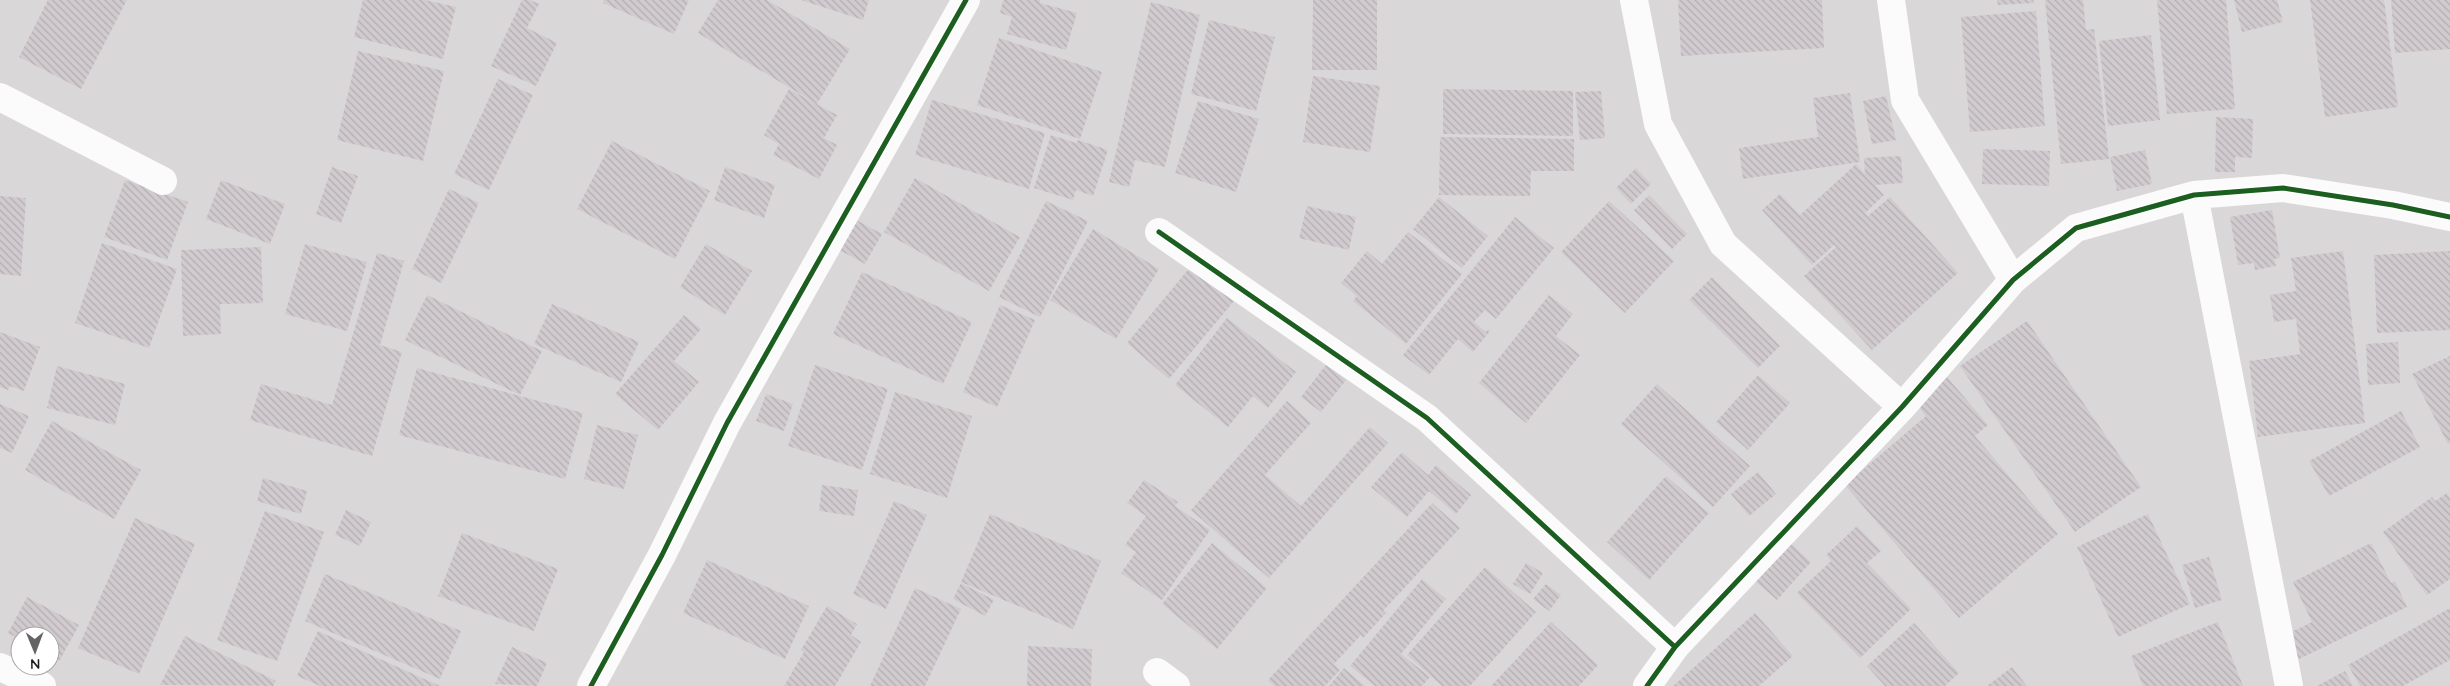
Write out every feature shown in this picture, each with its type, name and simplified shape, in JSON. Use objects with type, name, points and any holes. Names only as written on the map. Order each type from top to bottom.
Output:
[{"type":"street","points":[[591,686],[662,555],[727,423],[966,0]]},
{"type":"street","points":[[1634,0],[1658,124],[1723,244],[1902,407]]},
{"type":"street","points":[[1891,0],[1905,100],[2013,280]]},
{"type":"street","points":[[0,97],[163,181]]},
{"type":"street","points":[[1646,686],[1675,647],[1902,407],[2013,280],[2076,228],[2194,195],[2283,188],[2393,205],[2450,217]]},
{"type":"street","points":[[2194,195],[2289,686]]},
{"type":"street","points":[[1159,232],[1427,418],[1675,647]]},
{"type":"street","points":[[0,667],[42,686]]},
{"type":"shaded area","points":[[0,0],[2450,0],[2450,686],[0,686]]},
{"type":"building","points":[[48,0],[127,0],[81,89],[19,57]]},
{"type":"building","points":[[363,0],[425,0],[456,7],[443,59],[354,37]]},
{"type":"building","points":[[522,0],[530,0],[539,4],[527,28],[557,43],[536,86],[491,66]]},
{"type":"building","points":[[604,0],[689,0],[674,34],[603,3]]},
{"type":"building","points":[[718,0],[767,0],[850,49],[817,104],[698,33]]},
{"type":"building","points":[[801,0],[869,0],[863,20]]},
{"type":"building","points":[[1003,0],[1040,0],[1040,3],[1077,13],[1066,50],[1007,34],[1012,17],[1000,13]]},
{"type":"building","points":[[1313,0],[1377,0],[1377,70],[1312,70]]},
{"type":"building","points":[[1678,0],[1822,0],[1824,48],[1681,56]]},
{"type":"building","points":[[1997,0],[2033,0],[2034,3],[1998,5]]},
{"type":"building","points":[[2045,0],[2083,0],[2086,30],[2094,29],[2109,159],[2061,164]]},
{"type":"building","points":[[2157,0],[2226,0],[2235,109],[2167,114]]},
{"type":"building","points":[[2234,0],[2277,0],[2283,22],[2242,32]]},
{"type":"building","points":[[2310,0],[2384,0],[2398,107],[2325,117]]},
{"type":"building","points":[[2391,0],[2450,0],[2450,49],[2395,53]]},
{"type":"building","points":[[1151,2],[1200,15],[1165,167],[1135,160],[1129,187],[1109,182]]},
{"type":"building","points":[[2036,11],[2045,126],[1970,132],[1961,17]]},
{"type":"building","points":[[1209,20],[1275,37],[1256,111],[1191,94]]},
{"type":"building","points":[[2151,35],[2160,120],[2108,126],[2099,41]]},
{"type":"building","points":[[999,38],[1102,72],[1080,139],[977,105]]},
{"type":"building","points":[[358,51],[444,71],[423,161],[337,140]]},
{"type":"building","points":[[1313,76],[1380,86],[1370,152],[1303,142]]},
{"type":"building","points":[[498,79],[533,95],[489,190],[454,174]]},
{"type":"building","points":[[789,89],[837,115],[824,138],[837,145],[819,179],[773,155],[779,144],[764,135]]},
{"type":"building","points":[[1443,89],[1573,91],[1573,136],[1443,134]]},
{"type":"building","points":[[1601,91],[1605,138],[1580,140],[1575,92]]},
{"type":"building","points":[[1850,93],[1860,162],[1743,179],[1739,148],[1818,137],[1813,98]]},
{"type":"building","points":[[1886,96],[1896,140],[1872,144],[1863,101]]},
{"type":"building","points":[[932,100],[1045,133],[1029,189],[915,155]]},
{"type":"building","points":[[1198,101],[1259,119],[1236,192],[1175,173]]},
{"type":"building","points":[[2216,117],[2253,119],[2252,158],[2235,157],[2235,172],[2215,172]]},
{"type":"building","points":[[1051,135],[1076,143],[1078,140],[1108,150],[1093,196],[1076,190],[1073,200],[1034,188]]},
{"type":"building","points":[[1440,137],[1574,139],[1574,171],[1531,171],[1530,196],[1439,195]]},
{"type":"building","points":[[612,141],[710,191],[675,259],[577,209]]},
{"type":"building","points":[[1983,149],[2050,151],[2049,186],[1982,184]]},
{"type":"building","points":[[2145,150],[2152,184],[2117,191],[2110,157]]},
{"type":"building","points":[[1901,156],[1903,183],[1875,185],[1884,195],[1865,213],[1868,216],[1890,197],[1958,273],[1872,350],[1804,276],[1836,247],[1834,245],[1812,265],[1762,210],[1780,194],[1800,215],[1856,164],[1865,174],[1864,158]]},
{"type":"building","points":[[332,167],[358,176],[341,223],[316,214]]},
{"type":"building","points":[[725,167],[775,185],[764,218],[714,200]]},
{"type":"building","points":[[1636,168],[1651,184],[1631,204],[1616,188]]},
{"type":"building","points":[[915,178],[1020,237],[989,291],[884,232]]},
{"type":"building","points":[[125,180],[188,202],[167,260],[104,237]]},
{"type":"building","points":[[221,180],[285,204],[270,244],[206,219]]},
{"type":"building","points":[[449,189],[479,203],[441,283],[412,269]]},
{"type":"building","points":[[1649,195],[1687,234],[1672,249],[1634,210]]},
{"type":"building","points":[[0,196],[26,198],[21,276],[0,274]]},
{"type":"building","points":[[1439,197],[1488,236],[1462,268],[1413,229]]},
{"type":"building","points":[[1046,201],[1088,221],[1040,317],[999,297]]},
{"type":"building","points":[[1609,201],[1674,261],[1625,313],[1561,252]]},
{"type":"building","points":[[1307,206],[1356,217],[1349,250],[1299,238]]},
{"type":"building","points":[[2272,210],[2280,258],[2274,259],[2276,266],[2255,270],[2254,263],[2238,265],[2230,217]]},
{"type":"building","points":[[851,217],[882,234],[865,264],[834,247]]},
{"type":"building","points":[[1515,217],[1554,248],[1496,319],[1485,310],[1474,322],[1486,332],[1488,329],[1490,331],[1473,352],[1458,339],[1429,375],[1403,355]]},
{"type":"building","points":[[1093,229],[1159,269],[1116,339],[1050,300]]},
{"type":"building","points":[[1408,232],[1462,274],[1406,344],[1353,301],[1357,296],[1341,283],[1367,251],[1382,264]]},
{"type":"building","points":[[102,243],[177,269],[149,348],[75,323]]},
{"type":"building","points":[[305,244],[367,262],[347,331],[285,314]]},
{"type":"building","points":[[706,244],[752,271],[725,315],[680,287]]},
{"type":"building","points":[[261,247],[263,303],[220,304],[221,334],[183,336],[181,250]]},
{"type":"building","points":[[2343,251],[2365,423],[2258,437],[2249,361],[2300,354],[2296,319],[2274,322],[2270,295],[2296,291],[2291,258]]},
{"type":"building","points":[[2450,251],[2450,330],[2377,333],[2374,255]]},
{"type":"building","points":[[377,253],[404,261],[380,345],[402,352],[372,456],[250,420],[261,384],[332,405]]},
{"type":"building","points":[[1192,265],[1234,301],[1169,379],[1127,343]]},
{"type":"building","points":[[862,272],[972,322],[943,384],[833,334]]},
{"type":"building","points":[[1712,277],[1780,346],[1758,368],[1689,300]]},
{"type":"building","points":[[427,295],[542,351],[520,395],[405,340]]},
{"type":"building","points":[[1549,295],[1573,314],[1556,336],[1580,355],[1526,423],[1479,383]]},
{"type":"building","points":[[552,304],[639,342],[621,382],[534,344]]},
{"type":"building","points":[[1000,305],[1035,320],[997,407],[963,392]]},
{"type":"building","points":[[684,315],[701,329],[674,361],[699,382],[658,430],[615,394]]},
{"type":"building","points":[[1227,318],[1296,372],[1268,408],[1253,396],[1228,427],[1175,385]]},
{"type":"building","points":[[2027,321],[2141,487],[2075,532],[1960,366]]},
{"type":"building","points":[[0,332],[40,347],[24,391],[10,386],[8,390],[0,387]]},
{"type":"building","points":[[2398,342],[2400,383],[2368,385],[2366,344]]},
{"type":"building","points":[[2450,356],[2450,443],[2448,444],[2412,374]]},
{"type":"building","points":[[815,365],[888,389],[862,470],[788,446]]},
{"type":"building","points":[[1326,365],[1346,380],[1321,412],[1301,397]]},
{"type":"building","points":[[57,366],[125,384],[115,425],[47,408]]},
{"type":"building","points":[[417,368],[583,413],[565,479],[399,435]]},
{"type":"building","points":[[1758,375],[1790,403],[1748,450],[1716,422]]},
{"type":"building","points":[[1947,377],[1988,425],[1975,436],[2058,534],[1959,618],[1845,485],[1926,416],[1916,404]]},
{"type":"building","points":[[1657,384],[1750,466],[1713,507],[1621,424]]},
{"type":"building","points":[[895,392],[972,416],[947,498],[870,474]]},
{"type":"building","points":[[766,394],[793,404],[784,431],[756,421]]},
{"type":"building","points":[[1287,401],[1311,423],[1265,475],[1301,506],[1370,427],[1388,443],[1269,578],[1191,510]]},
{"type":"building","points":[[0,404],[29,416],[12,453],[0,448]]},
{"type":"building","points":[[2401,411],[2420,447],[2329,496],[2309,461]]},
{"type":"building","points":[[52,421],[141,470],[114,519],[25,470]]},
{"type":"building","points":[[597,425],[638,435],[624,489],[584,479]]},
{"type":"building","points":[[1402,452],[1428,475],[1436,465],[1471,495],[1456,514],[1429,491],[1407,517],[1371,487]]},
{"type":"building","points":[[1758,472],[1776,494],[1749,516],[1731,494]]},
{"type":"building","points":[[1666,476],[1709,513],[1649,580],[1607,542]]},
{"type":"building","points":[[263,478],[307,491],[301,514],[257,501]]},
{"type":"building","points":[[1144,480],[1178,502],[1175,506],[1210,530],[1162,600],[1121,573],[1136,552],[1125,545],[1146,516],[1127,503]]},
{"type":"building","points":[[822,485],[858,490],[854,516],[819,511]]},
{"type":"building","points":[[2447,493],[2450,498],[2450,579],[2427,595],[2383,532],[2432,497],[2435,501]]},
{"type":"building","points":[[894,501],[927,515],[886,609],[853,594]]},
{"type":"building","points":[[1432,503],[1460,528],[1383,611],[1386,613],[1363,638],[1361,635],[1334,664],[1340,670],[1325,686],[1274,686],[1268,680]]},
{"type":"building","points":[[346,510],[371,522],[360,546],[335,535]]},
{"type":"building","points":[[265,511],[324,532],[277,661],[217,640]]},
{"type":"building","points":[[990,514],[1101,561],[1073,629],[961,582]]},
{"type":"building","points":[[2148,514],[2190,604],[2118,637],[2077,547]]},
{"type":"building","points":[[135,518],[195,544],[139,674],[78,648]]},
{"type":"building","points":[[1857,526],[1881,551],[1867,563],[1911,609],[1860,658],[1797,593],[1831,561],[1826,555]]},
{"type":"building","points":[[462,533],[558,569],[534,631],[438,596]]},
{"type":"building","points":[[1789,542],[1811,562],[1777,600],[1755,581]]},
{"type":"building","points":[[1212,543],[1267,588],[1217,649],[1162,604]]},
{"type":"building","points":[[2371,543],[2391,583],[2395,581],[2407,607],[2299,659],[2287,634],[2312,622],[2293,582]]},
{"type":"building","points":[[2209,557],[2222,600],[2195,608],[2182,565]]},
{"type":"building","points":[[707,560],[809,606],[785,659],[683,613]]},
{"type":"building","points":[[1526,563],[1543,573],[1530,594],[1513,584]]},
{"type":"building","points":[[1485,567],[1536,612],[1470,686],[1442,686],[1407,655]]},
{"type":"building","points":[[325,574],[461,631],[440,679],[305,621]]},
{"type":"building","points":[[1422,579],[1446,599],[1401,654],[1430,677],[1422,686],[1375,686],[1350,666]]},
{"type":"building","points":[[961,583],[994,600],[985,616],[953,599]]},
{"type":"building","points":[[1546,584],[1561,595],[1549,611],[1533,599]]},
{"type":"building","points":[[915,588],[961,609],[925,686],[870,686]]},
{"type":"building","points":[[27,597],[79,625],[60,660],[60,626],[12,626]]},
{"type":"building","points":[[827,606],[857,624],[851,635],[861,642],[835,686],[784,686],[804,652],[801,650]]},
{"type":"building","points":[[2450,608],[2450,660],[2403,686],[2360,686],[2348,665]]},
{"type":"building","points":[[1755,613],[1793,656],[1759,686],[1673,686]]},
{"type":"building","points":[[1551,622],[1598,665],[1579,686],[1491,686]]},
{"type":"building","points":[[2218,622],[2243,686],[2143,686],[2131,656]]},
{"type":"building","points":[[1914,623],[1959,673],[1945,686],[1885,686],[1867,666]]},
{"type":"building","points":[[318,631],[440,686],[320,686],[297,676]]},
{"type":"building","points":[[185,636],[276,681],[273,686],[160,685]]},
{"type":"building","points":[[1028,646],[1092,649],[1091,686],[1027,686]]},
{"type":"building","points":[[512,647],[547,663],[537,686],[495,684]]},
{"type":"building","points":[[2012,667],[2027,686],[1987,686]]},
{"type":"building","points":[[1344,668],[1365,686],[1329,686]]},
{"type":"building","points":[[2345,671],[2353,686],[2317,686]]},
{"type":"cycle path","points":[[591,686],[662,555],[727,423],[966,0]]},
{"type":"cycle path","points":[[1647,686],[1675,647],[1902,407],[2013,280],[2076,228],[2194,195],[2283,188],[2393,205],[2450,217]]},
{"type":"cycle path","points":[[1159,232],[1427,418],[1675,647]]}]
